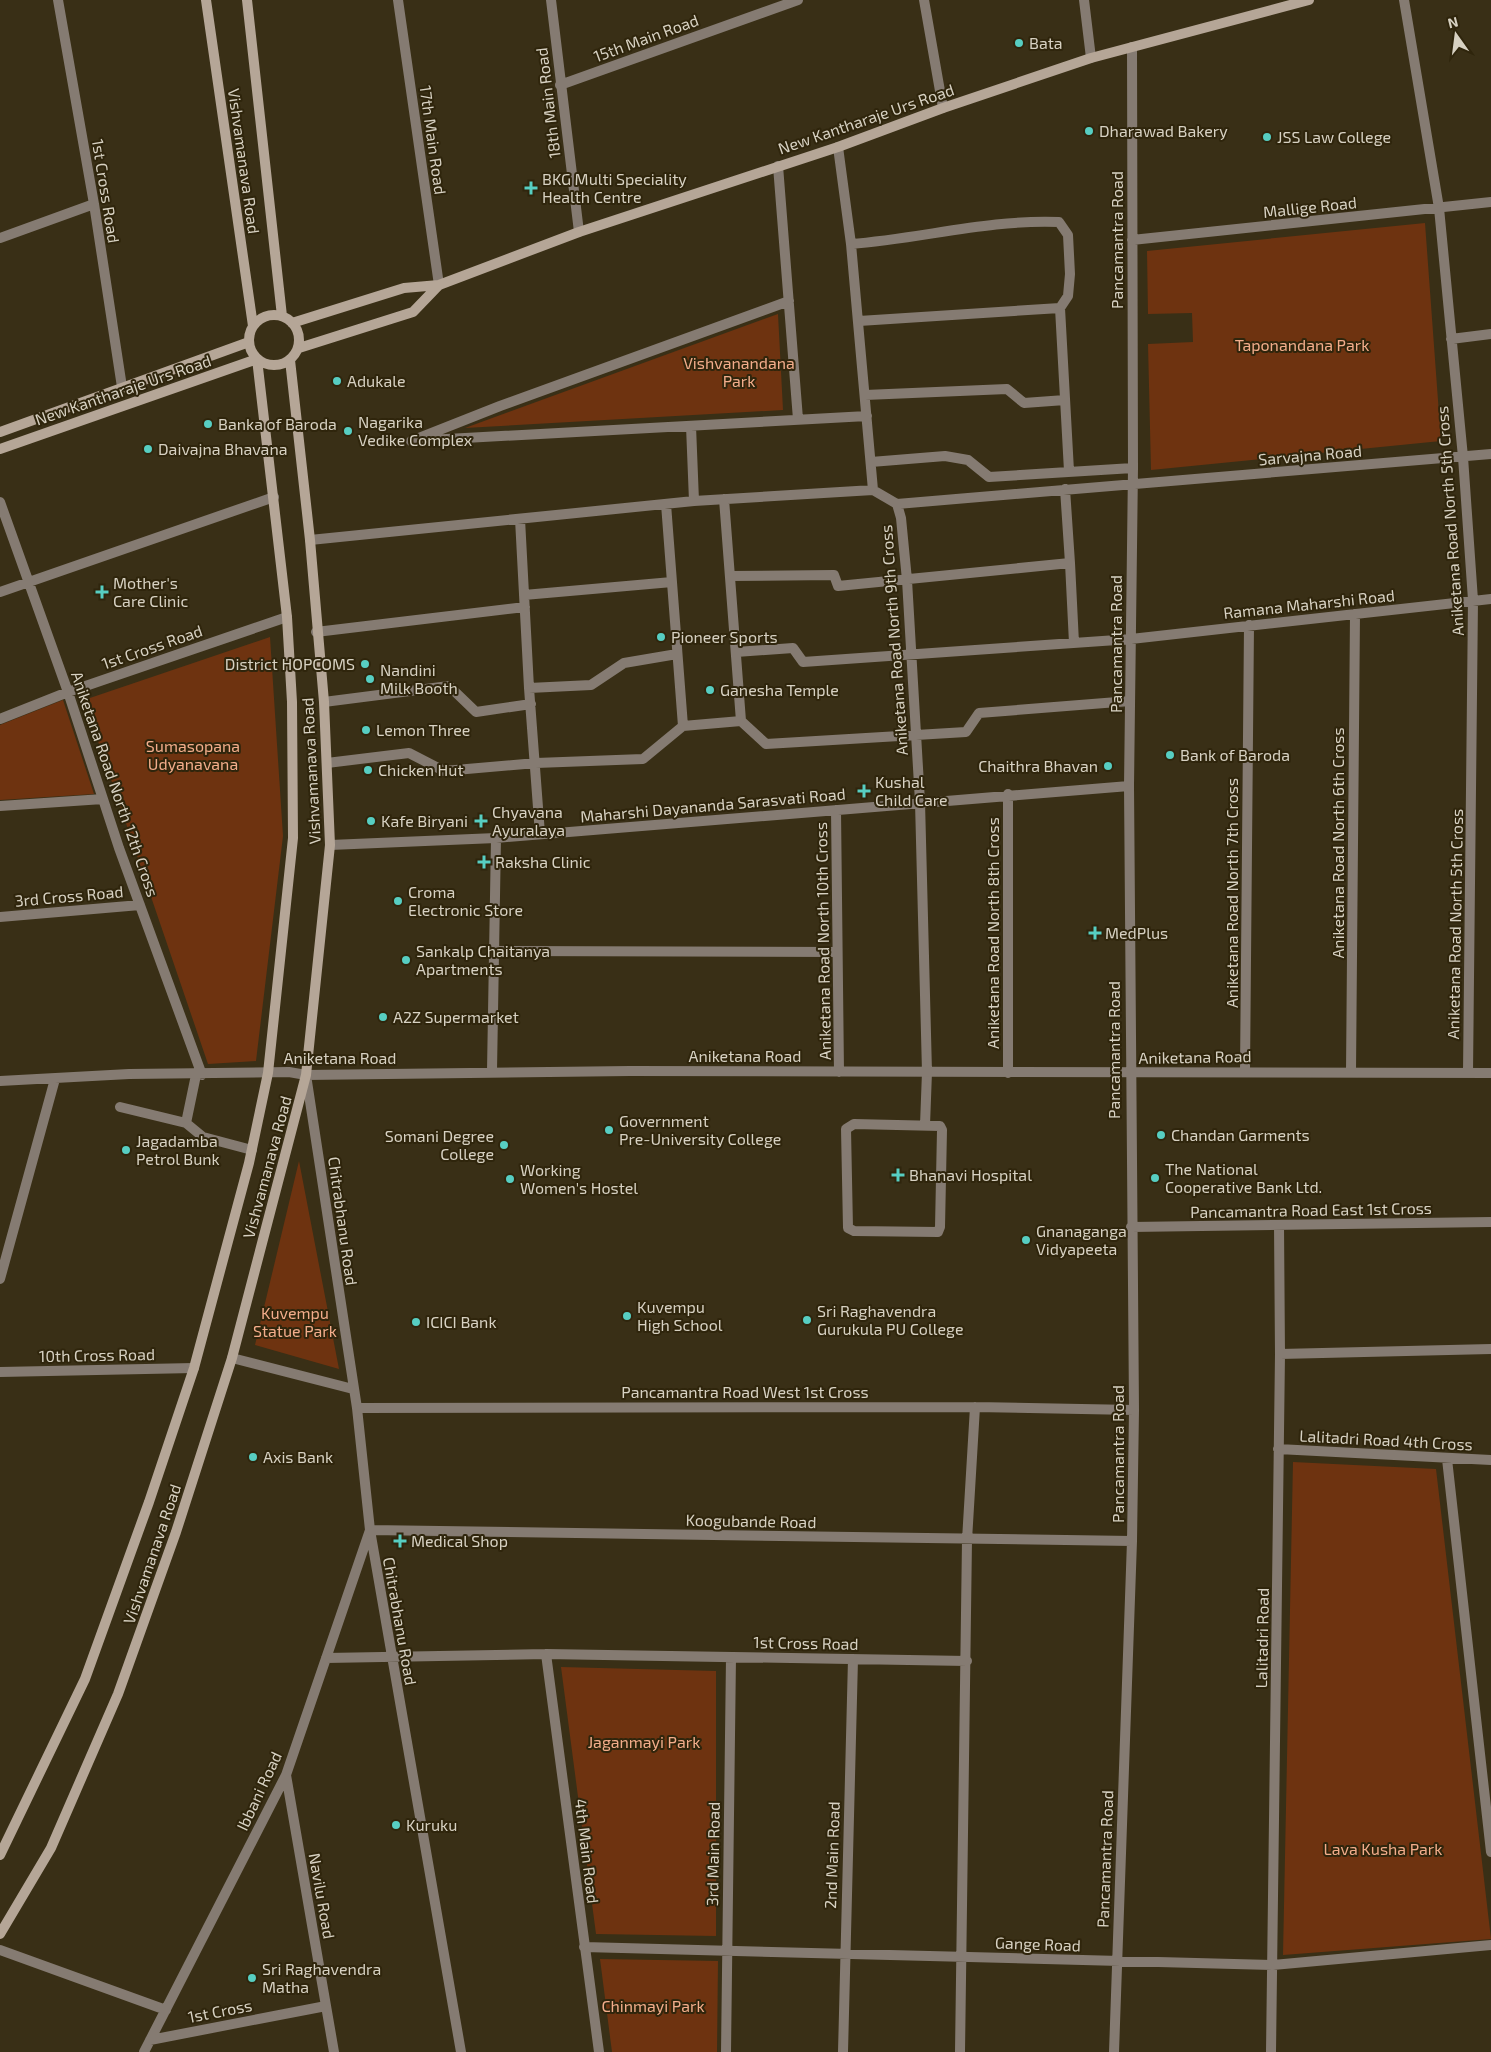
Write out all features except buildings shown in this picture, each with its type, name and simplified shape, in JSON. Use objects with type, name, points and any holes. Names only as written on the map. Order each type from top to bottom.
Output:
[{"type":"main road","name":"Vishvamanava Road","points":[[206,0],[253,326]]},
{"type":"main road","name":"Vishvamanava Road","points":[[247,0],[282,316]]},
{"type":"main road","name":"New Kantharaje Urs Road","points":[[292,323],[404,288],[438,285],[579,232],[838,147],[943,108],[1091,58],[1310,0]]},
{"type":"main road","name":"New Kantharaje Urs Road","points":[[299,348],[413,312],[438,285]]},
{"type":"main road","points":[[266,316],[282,316],[292,323],[298,332],[299,348],[290,360],[277,366],[257,359],[249,342],[253,326],[266,316]]},
{"type":"main road","name":"New Kantharaje Urs Road","points":[[0,432],[249,342]]},
{"type":"main road","name":"Vishvamanava Road","points":[[0,1855],[9,1840],[85,1679],[194,1368],[252,1150],[268,1073],[293,838],[292,702],[287,617],[257,359]]},
{"type":"main road","name":"New Kantharaje Urs Road","points":[[0,449],[257,359]]},
{"type":"main road","name":"Vishvamanava Road","points":[[0,1934],[51,1848],[118,1694],[176,1532],[232,1358],[306,1075],[330,845],[324,702],[316,632],[310,540],[290,360]]},
{"type":"street","name":"1st Cross Road","points":[[58,0],[94,204],[122,387]]},
{"type":"street","name":"17th Main Road","points":[[398,0],[438,285]]},
{"type":"street","name":"18th Main Road","points":[[551,0],[579,232]]},
{"type":"street","name":"15th Main Road","points":[[560,85],[798,0]]},
{"type":"street","points":[[924,0],[943,108]]},
{"type":"street","points":[[1084,0],[1091,58]]},
{"type":"street","name":"Aniketana Road North 5th Cross","points":[[1404,0],[1439,208],[1463,457],[1474,600],[1468,1073]]},
{"type":"street","name":"Pancamantra Road","points":[[1114,2052],[1132,1541],[1134,1410],[1129,1073],[1128,786],[1131,639],[1131,485],[1133,468],[1132,47]]},
{"type":"street","points":[[310,540],[694,501],[873,490],[859,321],[838,147]]},
{"type":"street","points":[[778,166],[798,418]]},
{"type":"street","name":"Mallige Road","points":[[1132,240],[1491,202]]},
{"type":"street","points":[[0,238],[94,204]]},
{"type":"street","points":[[851,244],[1032,221],[1059,222],[1068,235],[1070,274],[1068,296],[1060,308],[1070,471]]},
{"type":"street","points":[[789,301],[500,406],[411,441],[691,426],[798,418],[867,416]]},
{"type":"street","points":[[859,321],[1060,308]]},
{"type":"street","points":[[1451,339],[1491,334]]},
{"type":"street","points":[[865,395],[1007,389],[1024,403],[1065,400]]},
{"type":"street","points":[[691,426],[694,501]]},
{"type":"street","name":"Sarvajna Road","points":[[897,504],[1491,454]]},
{"type":"street","points":[[871,462],[945,456],[955,457],[968,460],[989,477],[1133,468]]},
{"type":"street","points":[[1065,489],[1074,643]]},
{"type":"street","name":"Aniketana Road North 9th Cross","points":[[873,490],[897,504],[902,518],[908,580],[920,802],[927,1072],[925,1125]]},
{"type":"street","points":[[0,592],[274,497]]},
{"type":"street","points":[[724,499],[741,722],[766,744],[966,732],[980,713],[1130,702]]},
{"type":"street","name":"Aniketana Road North 12th Cross","points":[[0,502],[30,581],[199,1075]]},
{"type":"street","points":[[666,504],[683,726]]},
{"type":"street","points":[[520,519],[529,688],[540,834]]},
{"type":"street","points":[[730,576],[834,574],[838,586],[1070,563]]},
{"type":"street","points":[[524,595],[672,582]]},
{"type":"street","name":"Ramana Maharshi Road","points":[[736,652],[793,648],[802,662],[911,655],[1131,639],[1491,599]]},
{"type":"street","points":[[316,632],[525,607]]},
{"type":"street","name":"Aniketana Road North 6th Cross","points":[[1351,1072],[1355,614]]},
{"type":"street","name":"1st Cross Road","points":[[0,719],[68,692],[287,617]]},
{"type":"street","name":"Aniketana Road North 7th Cross","points":[[1245,1071],[1249,625]]},
{"type":"street","points":[[529,688],[591,685],[624,663],[677,654]]},
{"type":"street","points":[[324,702],[449,686],[476,712],[531,704]]},
{"type":"street","points":[[327,763],[409,753],[444,771],[536,763],[642,759],[683,726],[741,722]]},
{"type":"street","name":"Maharshi Dayananda Sarasvati Road","points":[[330,845],[496,838],[1008,794],[1128,786]]},
{"type":"street","name":"Aniketana Road North 8th Cross","points":[[1008,794],[1008,1073]]},
{"type":"street","points":[[0,806],[103,799]]},
{"type":"street","name":"Aniketana Road North 10th Cross","points":[[836,810],[839,1072]]},
{"type":"street","points":[[492,1071],[496,838]]},
{"type":"street","name":"3rd Cross Road","points":[[0,917],[140,905]]},
{"type":"street","points":[[494,951],[837,952]]},
{"type":"street","name":"Aniketana Road","points":[[0,1081],[129,1074],[199,1075],[289,1072],[306,1075],[492,1071],[1129,1073],[1245,1071],[1491,1073]]},
{"type":"street","points":[[186,1123],[199,1075]]},
{"type":"street","name":"Chitrabhanu Road","points":[[306,1075],[357,1408],[370,1530],[461,2052]]},
{"type":"street","points":[[0,1279],[4,1250],[55,1079]]},
{"type":"street","points":[[120,1107],[186,1123],[203,1137],[252,1150]]},
{"type":"street","points":[[925,1125],[940,1126],[942,1130],[940,1227],[938,1232],[854,1231],[848,1228],[846,1130],[848,1126],[925,1125]]},
{"type":"street","name":"Pancamantra Road East 1st Cross","points":[[1131,1227],[1491,1222]]},
{"type":"street","name":"Lalitadri Road","points":[[1271,2052],[1280,1354],[1279,1225]]},
{"type":"street","points":[[1280,1354],[1491,1349]]},
{"type":"street","points":[[232,1358],[353,1389]]},
{"type":"street","name":"10th Cross Road","points":[[0,1372],[194,1368]]},
{"type":"street","points":[[960,2052],[967,1661],[967,1540],[975,1407]]},
{"type":"street","name":"Pancamantra Road West 1st Cross","points":[[357,1408],[975,1407],[1134,1410]]},
{"type":"street","name":"Lalitadri Road 4th Cross","points":[[1278,1449],[1491,1460]]},
{"type":"street","points":[[1447,1459],[1491,1852]]},
{"type":"street","name":"Koogubande Road","points":[[370,1530],[1132,1541]]},
{"type":"street","name":"Ibbani Road","points":[[144,2052],[286,1775],[370,1530]]},
{"type":"street","name":"1st Cross Road","points":[[326,1658],[546,1654],[967,1661]]},
{"type":"street","name":"4th Main Road","points":[[546,1654],[599,2052]]},
{"type":"street","name":"3rd Main Road","points":[[726,2052],[731,1657]]},
{"type":"street","name":"2nd Main Road","points":[[843,2052],[853,1659]]},
{"type":"street","name":"Navilu Road","points":[[286,1775],[334,2052]]},
{"type":"street","name":"Gange Road","points":[[584,1946],[1273,1965],[1491,1945]]},
{"type":"street","points":[[0,1950],[166,2010]]},
{"type":"street","name":"1st Cross","points":[[150,2040],[326,2006]]},
{"type":"green space","name":"Taponandana Park","points":[[1425,223],[1441,441],[1151,470],[1148,344],[1193,342],[1192,313],[1148,314],[1147,251]]},
{"type":"green space","name":"Vishvanandana Park","points":[[778,314],[783,410],[465,428]]},
{"type":"green space","name":"Sumasopana Udyanavana","points":[[270,637],[283,836],[256,1061],[208,1064],[84,700]]},
{"type":"green space","points":[[63,700],[94,794],[0,800],[0,725]]},
{"type":"green space","name":"Kuvempu Statue Park","points":[[299,1161],[339,1369],[255,1345]]},
{"type":"green space","name":"Lava Kusha Park","points":[[1293,1462],[1436,1469],[1491,1939],[1283,1955]]},
{"type":"green space","name":"Jaganmayi Park","points":[[561,1667],[716,1671],[716,1936],[596,1934]]},
{"type":"green space","name":"Chinmayi Park","points":[[600,1959],[718,1961],[717,2052],[612,2052]]},
{"type":"place","name":"Bata","points":[[1019,43]]},
{"type":"place","name":"Dharawad Bakery","points":[[1089,131]]},
{"type":"place","name":"JSS Law College","points":[[1267,137]]},
{"type":"place","name":"BKG Multi Speciality Health Centre","points":[[531,188]]},
{"type":"place","name":"Adukale","points":[[337,381]]},
{"type":"place","name":"Banka of Baroda","points":[[208,424]]},
{"type":"place","name":"Nagarika Vedike Complex","points":[[348,431]]},
{"type":"place","name":"Daivajna Bhavana","points":[[148,449]]},
{"type":"place","name":"Mother's Care Clinic","points":[[102,592]]},
{"type":"place","name":"Pioneer Sports","points":[[661,637]]},
{"type":"place","name":"District HOPCOMS","points":[[365,664]]},
{"type":"place","name":"Nandini Milk Booth","points":[[370,679]]},
{"type":"place","name":"Ganesha Temple","points":[[710,690]]},
{"type":"place","name":"Lemon Three","points":[[366,730]]},
{"type":"place","name":"Bank of Baroda","points":[[1170,755]]},
{"type":"place","name":"Chaithra Bhavan","points":[[1108,766]]},
{"type":"place","name":"Chicken Hut","points":[[368,770]]},
{"type":"place","name":"Kushal Child Care","points":[[864,791]]},
{"type":"place","name":"Kafe Biryani","points":[[371,821]]},
{"type":"place","name":"Chyavana Ayuralaya","points":[[481,821]]},
{"type":"place","name":"Raksha Clinic","points":[[484,862]]},
{"type":"place","name":"Croma Electronic Store","points":[[398,901]]},
{"type":"place","name":"MedPlus","points":[[1095,933]]},
{"type":"place","name":"Sankalp Chaitanya Apartments","points":[[406,960]]},
{"type":"place","name":"A2Z Supermarket","points":[[383,1017]]},
{"type":"place","name":"Government Pre-University College","points":[[609,1130]]},
{"type":"place","name":"Chandan Garments","points":[[1161,1135]]},
{"type":"place","name":"Somani Degree College","points":[[504,1145]]},
{"type":"place","name":"Jagadamba Petrol Bunk","points":[[126,1150]]},
{"type":"place","name":"Bhanavi Hospital","points":[[898,1175]]},
{"type":"place","name":"The National Cooperative Bank Ltd.","points":[[1155,1178]]},
{"type":"place","name":"Working Women's Hostel","points":[[510,1179]]},
{"type":"place","name":"Gnanaganga Vidyapeeta","points":[[1026,1240]]},
{"type":"place","name":"Kuvempu High School","points":[[627,1316]]},
{"type":"place","name":"Sri Raghavendra Gurukula PU College","points":[[807,1320]]},
{"type":"place","name":"ICICI Bank","points":[[416,1322]]},
{"type":"place","name":"Axis Bank","points":[[253,1457]]},
{"type":"place","name":"Medical Shop","points":[[400,1541]]},
{"type":"place","name":"Kuruku","points":[[396,1825]]},
{"type":"place","name":"Sri Raghavendra Matha","points":[[252,1978]]}]
